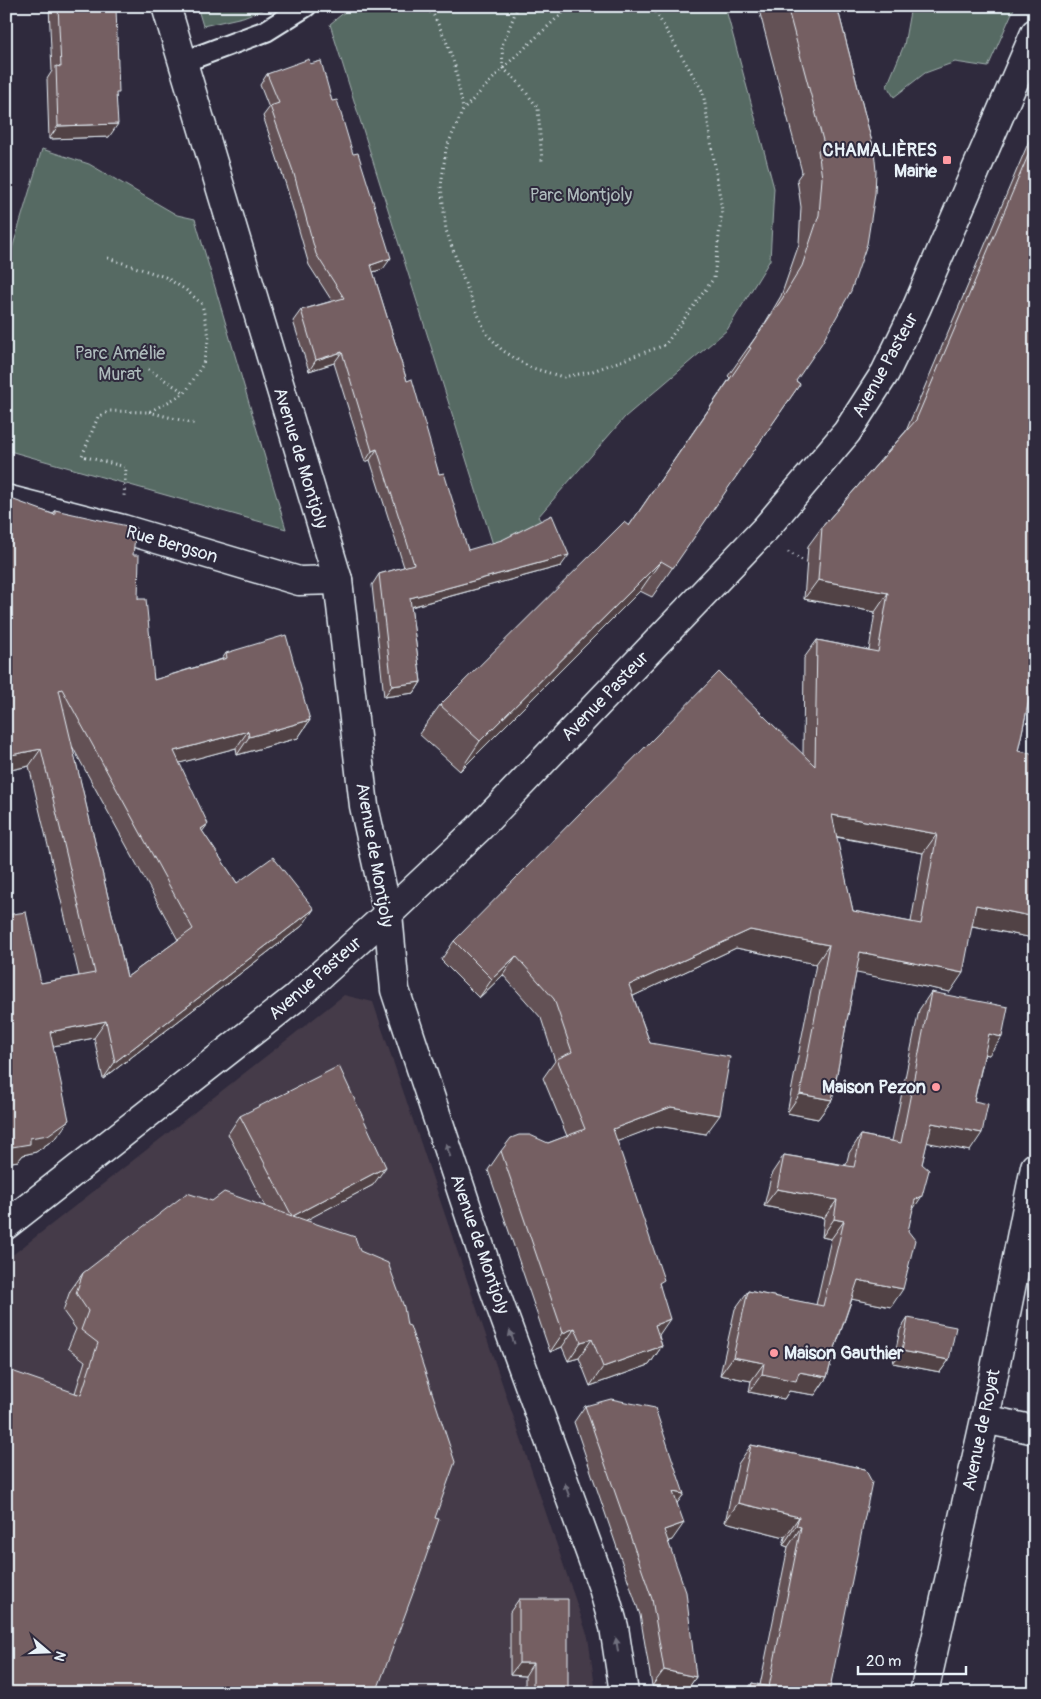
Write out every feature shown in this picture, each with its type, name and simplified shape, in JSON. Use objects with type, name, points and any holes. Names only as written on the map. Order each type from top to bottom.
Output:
[{"type":"street","name":"Avenue de Montjoly","points":[[166,6],[338,580],[364,806],[388,914],[395,990],[493,1286],[603,1588],[614,1627],[624,1693]]},
{"type":"street","name":"Avenue Pasteur","points":[[6,1225],[295,998],[388,914],[467,840],[766,528],[847,432],[885,373],[916,309],[1035,33]]},
{"type":"street","name":"Rue Bergson","points":[[6,499],[123,529],[299,581],[338,580]]},
{"type":"street","name":"Avenue de Royat","points":[[924,1693],[985,1419],[1035,1167]]},
{"type":"street","points":[[985,1419],[1035,1430]]},
{"type":"lane","points":[[183,62],[266,31],[306,6]]},
{"type":"path","points":[[422,6],[433,14],[445,38],[455,66],[463,110]]},
{"type":"path","points":[[518,6],[502,46],[503,68],[519,82],[538,108],[542,161]]},
{"type":"path","points":[[570,6],[503,68],[463,110],[446,149],[441,186],[446,230],[464,281],[486,333],[502,350],[528,367],[563,377],[590,372],[665,345],[714,278],[722,210],[703,92],[652,6]]},
{"type":"path","points":[[108,258],[165,277],[186,290],[202,304],[210,337],[203,364],[185,393],[149,412]]},
{"type":"path","points":[[148,369],[185,393]]},
{"type":"path","points":[[123,529],[126,467],[82,456],[98,417],[110,411],[149,412],[196,424]]},
{"type":"path","points":[[766,528],[785,550],[813,566]]},
{"type":"shaded area","points":[[344,995],[373,1002],[588,1637],[596,1693],[6,1693],[6,1260]]},
{"type":"green space","points":[[197,6],[272,6],[243,17],[203,26]]},
{"type":"green space","name":"Parc Montjoly","points":[[352,6],[725,6],[774,188],[770,260],[727,330],[625,417],[538,517],[545,526],[495,551],[330,24]]},
{"type":"green space","points":[[911,6],[1015,6],[988,67],[955,62],[925,73],[894,97],[887,86],[904,45]]},
{"type":"green space","name":"Parc Amélie Murat","points":[[42,149],[89,164],[177,215],[195,219],[286,529],[6,450],[6,269]]},
{"type":"building","points":[[58,6],[84,6],[85,10],[116,8],[119,93],[116,93],[118,124],[58,126],[56,66],[61,67]]},
{"type":"building","points":[[787,6],[837,6],[874,150],[876,171],[875,194],[867,244],[851,291],[822,343],[796,381],[800,384],[673,568],[661,561],[480,741],[440,705],[624,522],[629,526],[751,348],[749,347],[802,266],[819,215],[822,178],[818,150],[825,148]]},
{"type":"building","points":[[309,59],[310,64],[321,61],[332,101],[337,100],[353,154],[358,153],[391,258],[371,265],[407,381],[412,379],[439,474],[444,473],[468,550],[502,540],[552,515],[569,555],[410,598],[421,682],[392,686],[379,574],[414,564],[377,449],[372,451],[342,352],[316,360],[301,310],[344,298],[316,254],[294,174],[270,106],[279,103],[267,74]]},
{"type":"building","points":[[1035,139],[1035,672],[1018,751],[1035,754],[1035,917],[976,905],[963,973],[860,952],[832,1100],[800,1094],[829,945],[750,930],[629,985],[650,1043],[730,1057],[720,1115],[671,1107],[613,1129],[664,1280],[659,1283],[670,1319],[655,1325],[662,1346],[603,1367],[592,1339],[581,1342],[575,1328],[563,1333],[501,1151],[511,1138],[519,1135],[530,1135],[548,1143],[585,1129],[557,1059],[572,1052],[554,999],[516,956],[492,979],[454,941],[719,672],[815,766],[817,640],[878,652],[888,593],[818,580],[822,527],[916,420]],"holes":[[[832,815],[937,834],[921,924],[853,911]]]},
{"type":"building","points":[[6,499],[14,500],[55,515],[55,510],[136,528],[133,555],[139,555],[138,599],[146,599],[154,680],[227,658],[226,653],[286,635],[310,720],[249,737],[248,731],[174,751],[208,824],[201,829],[237,883],[273,857],[314,909],[115,1062],[106,1021],[50,1032],[69,1120],[48,1135],[30,1138],[30,1144],[6,1148],[6,915],[26,912],[41,983],[95,973],[41,749],[6,756],[6,601],[8,600],[6,593]],"holes":[[[62,689],[193,929],[127,977],[59,690]]]},
{"type":"building","points":[[931,992],[1008,1007],[1002,1037],[989,1034],[974,1101],[988,1104],[982,1133],[932,1123],[922,1164],[929,1170],[922,1196],[915,1200],[908,1231],[915,1240],[903,1289],[858,1280],[827,1377],[799,1372],[796,1381],[762,1374],[764,1363],[733,1357],[748,1291],[823,1306],[844,1221],[834,1219],[837,1200],[777,1189],[784,1155],[854,1167],[861,1135],[901,1143]]},
{"type":"building","points":[[339,1066],[386,1167],[293,1216],[355,1237],[360,1251],[388,1263],[404,1307],[407,1325],[410,1326],[455,1462],[435,1518],[439,1519],[376,1693],[6,1693],[6,1369],[81,1395],[98,1343],[81,1330],[88,1311],[76,1293],[83,1273],[187,1193],[212,1201],[224,1192],[292,1216],[240,1116]]},
{"type":"building","points":[[908,1318],[956,1327],[949,1360],[902,1351]]},
{"type":"building","points":[[611,1399],[655,1408],[684,1494],[673,1492],[684,1523],[664,1530],[686,1592],[696,1677],[664,1670],[652,1599],[585,1406]]},
{"type":"building","points":[[751,1445],[865,1469],[872,1482],[829,1693],[750,1693],[752,1683],[769,1687],[801,1527],[796,1526],[799,1517],[738,1503]]},
{"type":"building","points":[[519,1599],[568,1599],[568,1693],[533,1693],[533,1663],[519,1663]]},
{"type":"place","name":"CHAMALIÈRES Mairie","points":[[947,160]]},
{"type":"place","name":"Maison Pezon","points":[[936,1087]]},
{"type":"place","name":"Maison Gauthier","points":[[774,1353]]}]
